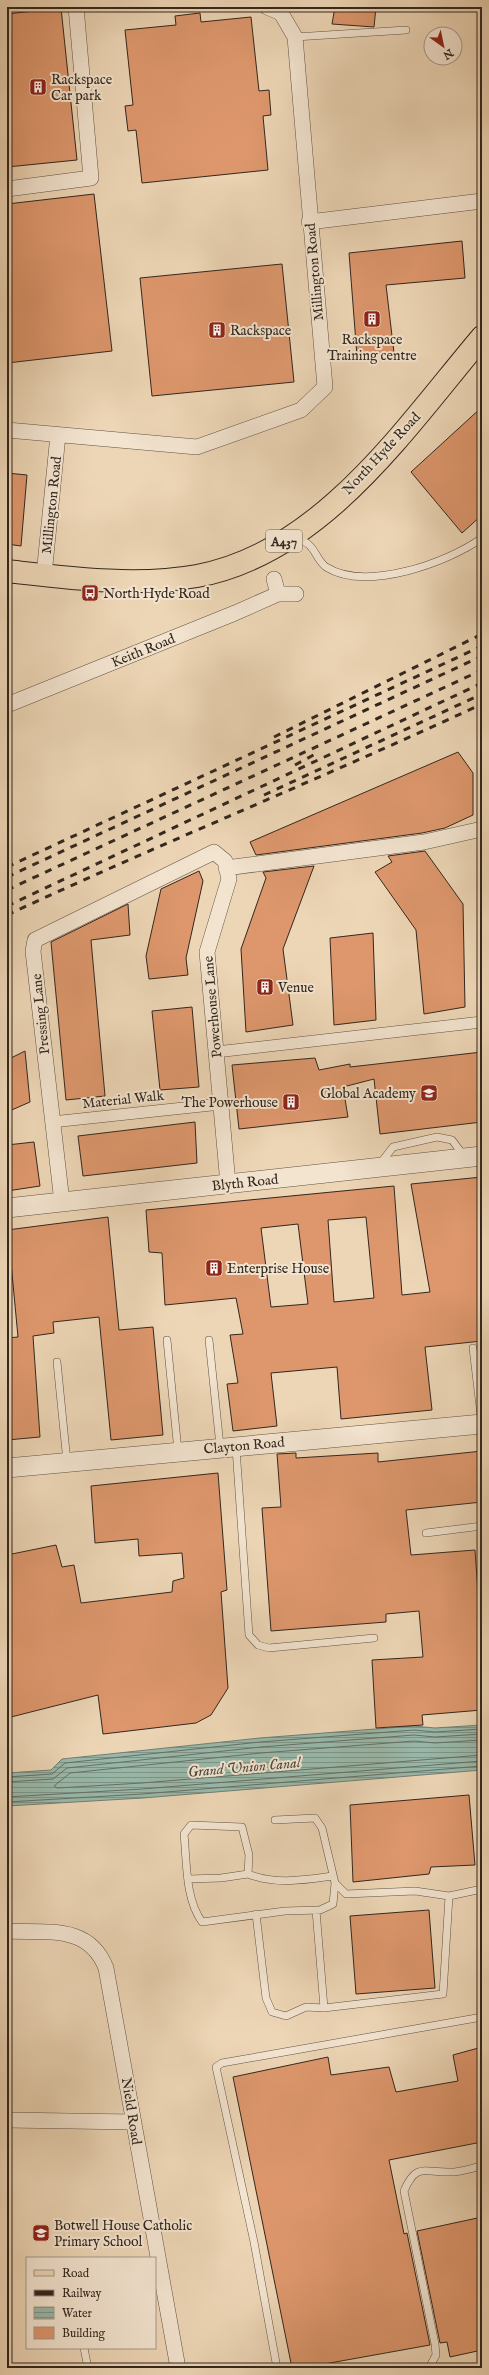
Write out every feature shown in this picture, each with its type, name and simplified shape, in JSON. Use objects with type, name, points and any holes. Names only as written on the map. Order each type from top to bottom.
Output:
[{"type":"main road","name":"North Hyde Road","points":[[7,571],[125,581],[168,580],[197,576],[244,563],[295,535],[363,475],[482,337]]},
{"type":"street","points":[[7,189],[91,178],[76,7]]},
{"type":"street","name":"Millington Road","points":[[7,430],[197,447],[301,410],[325,387],[309,222],[295,37],[281,13],[267,7]]},
{"type":"street","points":[[309,222],[482,201]]},
{"type":"street","name":"Millington Road","points":[[44,575],[58,435]]},
{"type":"street","points":[[274,579],[278,594]]},
{"type":"street","name":"Keith Road","points":[[7,705],[278,594],[296,594]]},
{"type":"street","points":[[226,868],[424,842],[482,829]]},
{"type":"street","name":"Pressing Lane","points":[[62,1202],[33,951],[35,940],[214,852],[225,861],[226,868]]},
{"type":"street","name":"Powerhouse Lane","points":[[226,868],[229,879],[207,952],[228,1184]]},
{"type":"street","points":[[216,1052],[482,1022]]},
{"type":"street","name":"Material Walk","points":[[52,1122],[221,1104]]},
{"type":"street","name":"Blyth Road","points":[[7,1208],[474,1157]]},
{"type":"street","name":"Clayton Road","points":[[7,1468],[228,1446],[482,1424]]},
{"type":"street","name":"Nield Road","points":[[7,1931],[71,1934],[86,1940],[98,1952],[106,1968],[178,2368]]},
{"type":"street","points":[[7,2120],[133,2122]]},
{"type":"lane","points":[[295,37],[406,30]]},
{"type":"lane","points":[[295,535],[311,547],[326,566],[345,575],[362,576],[397,573],[431,564],[465,550],[482,538]]},
{"type":"lane","points":[[167,1340],[178,1451]]},
{"type":"lane","points":[[209,1340],[228,1446],[249,1636],[258,1645],[269,1648],[374,1638]]},
{"type":"lane","points":[[473,1348],[482,1424]]},
{"type":"lane","points":[[57,1362],[67,1462]]},
{"type":"lane","points":[[426,1533],[482,1526]]},
{"type":"lane","points":[[248,1874],[249,1855],[242,1827],[191,1825],[184,1834],[188,1879],[194,1910],[202,1922],[256,1914],[316,1910],[332,1904],[335,1884],[322,1828],[315,1818],[276,1820]]},
{"type":"lane","points":[[188,1879],[221,1878],[248,1874],[261,1879],[293,1881],[333,1876]]},
{"type":"lane","points":[[335,1884],[346,1894],[415,1891],[449,1896],[482,1889]]},
{"type":"lane","points":[[256,1914],[266,1998],[272,2012],[286,2016],[306,2007],[324,2008],[443,1994],[449,1896]]},
{"type":"lane","points":[[316,1910],[324,2008]]},
{"type":"lane","points":[[277,2368],[254,2242],[216,2067],[222,2063],[482,2017]]},
{"type":"lane","points":[[429,2368],[436,2355],[435,2344],[404,2191],[409,2179],[418,2171],[431,2170],[449,2172],[482,2166]]},
{"type":"lane","points":[[84,2349],[88,2368]]},
{"type":"water","name":"Grand Union Canal","points":[[482,1725],[482,1770],[143,1798],[7,1806],[7,1773],[51,1770],[62,1759],[260,1738],[414,1726],[435,1728]]},
{"type":"building","points":[[335,7],[376,7],[374,27],[332,24]]},
{"type":"building","name":"Rackspace Car park","points":[[61,8],[77,160],[7,167],[7,14]]},
{"type":"building","points":[[200,13],[201,22],[251,17],[259,91],[269,90],[271,115],[263,116],[268,170],[142,183],[136,130],[128,131],[125,106],[133,105],[125,30],[176,25],[175,16]]},
{"type":"building","points":[[94,194],[112,351],[7,363],[7,204]]},
{"type":"building","name":"Rackspace Training centre","points":[[462,241],[465,278],[386,285],[394,353],[357,356],[349,253]]},
{"type":"building","name":"Rackspace","points":[[282,264],[294,382],[152,396],[140,278]]},
{"type":"building","points":[[482,407],[482,515],[462,533],[411,472]]},
{"type":"building","points":[[7,473],[27,475],[21,546],[7,544]]},
{"type":"building","points":[[458,752],[473,773],[473,815],[445,828],[422,833],[256,855],[250,842]]},
{"type":"building","points":[[425,851],[463,904],[465,1007],[424,1014],[416,930],[375,872],[392,862],[388,856]]},
{"type":"building","name":"Venue","points":[[314,866],[283,949],[293,1025],[246,1032],[241,949],[266,878],[263,872]]},
{"type":"building","points":[[199,871],[203,881],[186,958],[188,975],[149,979],[146,956],[161,889]]},
{"type":"building","points":[[128,904],[130,935],[91,940],[105,1096],[66,1100],[51,942]]},
{"type":"building","points":[[373,933],[376,1020],[334,1025],[330,938]]},
{"type":"building","points":[[192,1007],[199,1087],[160,1090],[152,1011]]},
{"type":"building","points":[[25,1051],[30,1102],[7,1112],[7,1060]]},
{"type":"building","points":[[482,1052],[482,1122],[380,1134],[374,1079],[343,1087],[348,1117],[239,1129],[232,1065],[315,1058],[319,1070],[350,1064],[350,1067]]},
{"type":"building","points":[[195,1122],[197,1163],[83,1176],[78,1136]]},
{"type":"building","points":[[34,1142],[40,1186],[7,1191],[7,1145]]},
{"type":"building","points":[[482,1177],[482,1341],[425,1347],[432,1410],[341,1419],[337,1367],[271,1373],[277,1426],[233,1431],[227,1384],[238,1383],[230,1335],[243,1334],[236,1298],[165,1305],[162,1253],[149,1252],[146,1210],[394,1186],[402,1295],[430,1292],[411,1184]],"holes":[[[366,1217],[374,1298],[334,1302],[328,1220]],[[298,1224],[308,1304],[271,1307],[261,1228]]]},
{"type":"building","points":[[108,1217],[119,1330],[153,1327],[163,1435],[111,1440],[99,1317],[53,1322],[54,1333],[33,1336],[40,1437],[7,1440],[7,1338],[18,1337],[10,1252],[7,1252],[7,1230]]},
{"type":"building","points":[[482,1451],[482,1502],[406,1510],[411,1555],[475,1550],[482,1651],[482,1710],[422,1715],[423,1725],[376,1728],[372,1660],[423,1657],[419,1611],[386,1614],[386,1622],[271,1631],[262,1508],[281,1507],[277,1454],[296,1453],[296,1458],[378,1453],[378,1462]]},
{"type":"building","points":[[218,1473],[227,1590],[221,1592],[228,1688],[211,1715],[196,1723],[103,1734],[98,1695],[7,1718],[7,1555],[56,1545],[62,1567],[74,1565],[81,1603],[172,1592],[173,1581],[184,1578],[182,1553],[139,1556],[138,1539],[95,1543],[91,1486]]},
{"type":"building","points":[[469,1795],[475,1865],[431,1867],[429,1874],[353,1882],[350,1805]]},
{"type":"building","points":[[429,1910],[435,1988],[356,1994],[350,1916]]},
{"type":"building","points":[[482,2047],[482,2142],[389,2160],[404,2234],[407,2233],[430,2345],[302,2368],[292,2368],[233,2077],[328,2057],[331,2075],[389,2067],[396,2092],[458,2081],[453,2055]]},
{"type":"building","points":[[482,2217],[482,2350],[450,2357],[447,2342],[440,2343],[417,2231]]},
{"type":"railway","points":[[274,737],[482,634]]},
{"type":"railway","points":[[7,867],[482,646]]},
{"type":"railway","points":[[7,877],[482,656]]},
{"type":"railway","points":[[7,890],[482,670]]},
{"type":"railway","points":[[7,906],[482,683]]},
{"type":"railway","points":[[264,795],[482,694]]},
{"type":"railway","points":[[7,915],[364,758],[482,704]]},
{"type":"railway","points":[[295,765],[319,752]]},
{"type":"place","name":"Rackspace Car park","points":[[38,87]]},
{"type":"place","name":"Rackspace Training centre","points":[[372,319]]},
{"type":"place","name":"Rackspace","points":[[217,330]]},
{"type":"place","name":"North Hyde Road","points":[[90,593]]},
{"type":"place","name":"Venue","points":[[265,987]]},
{"type":"place","name":"Global Academy","points":[[429,1093]]},
{"type":"place","name":"The Powerhouse","points":[[291,1102]]},
{"type":"place","name":"Enterprise House","points":[[214,1268]]},
{"type":"place","name":"Botwell House Catholic Primary School","points":[[41,2233]]}]
